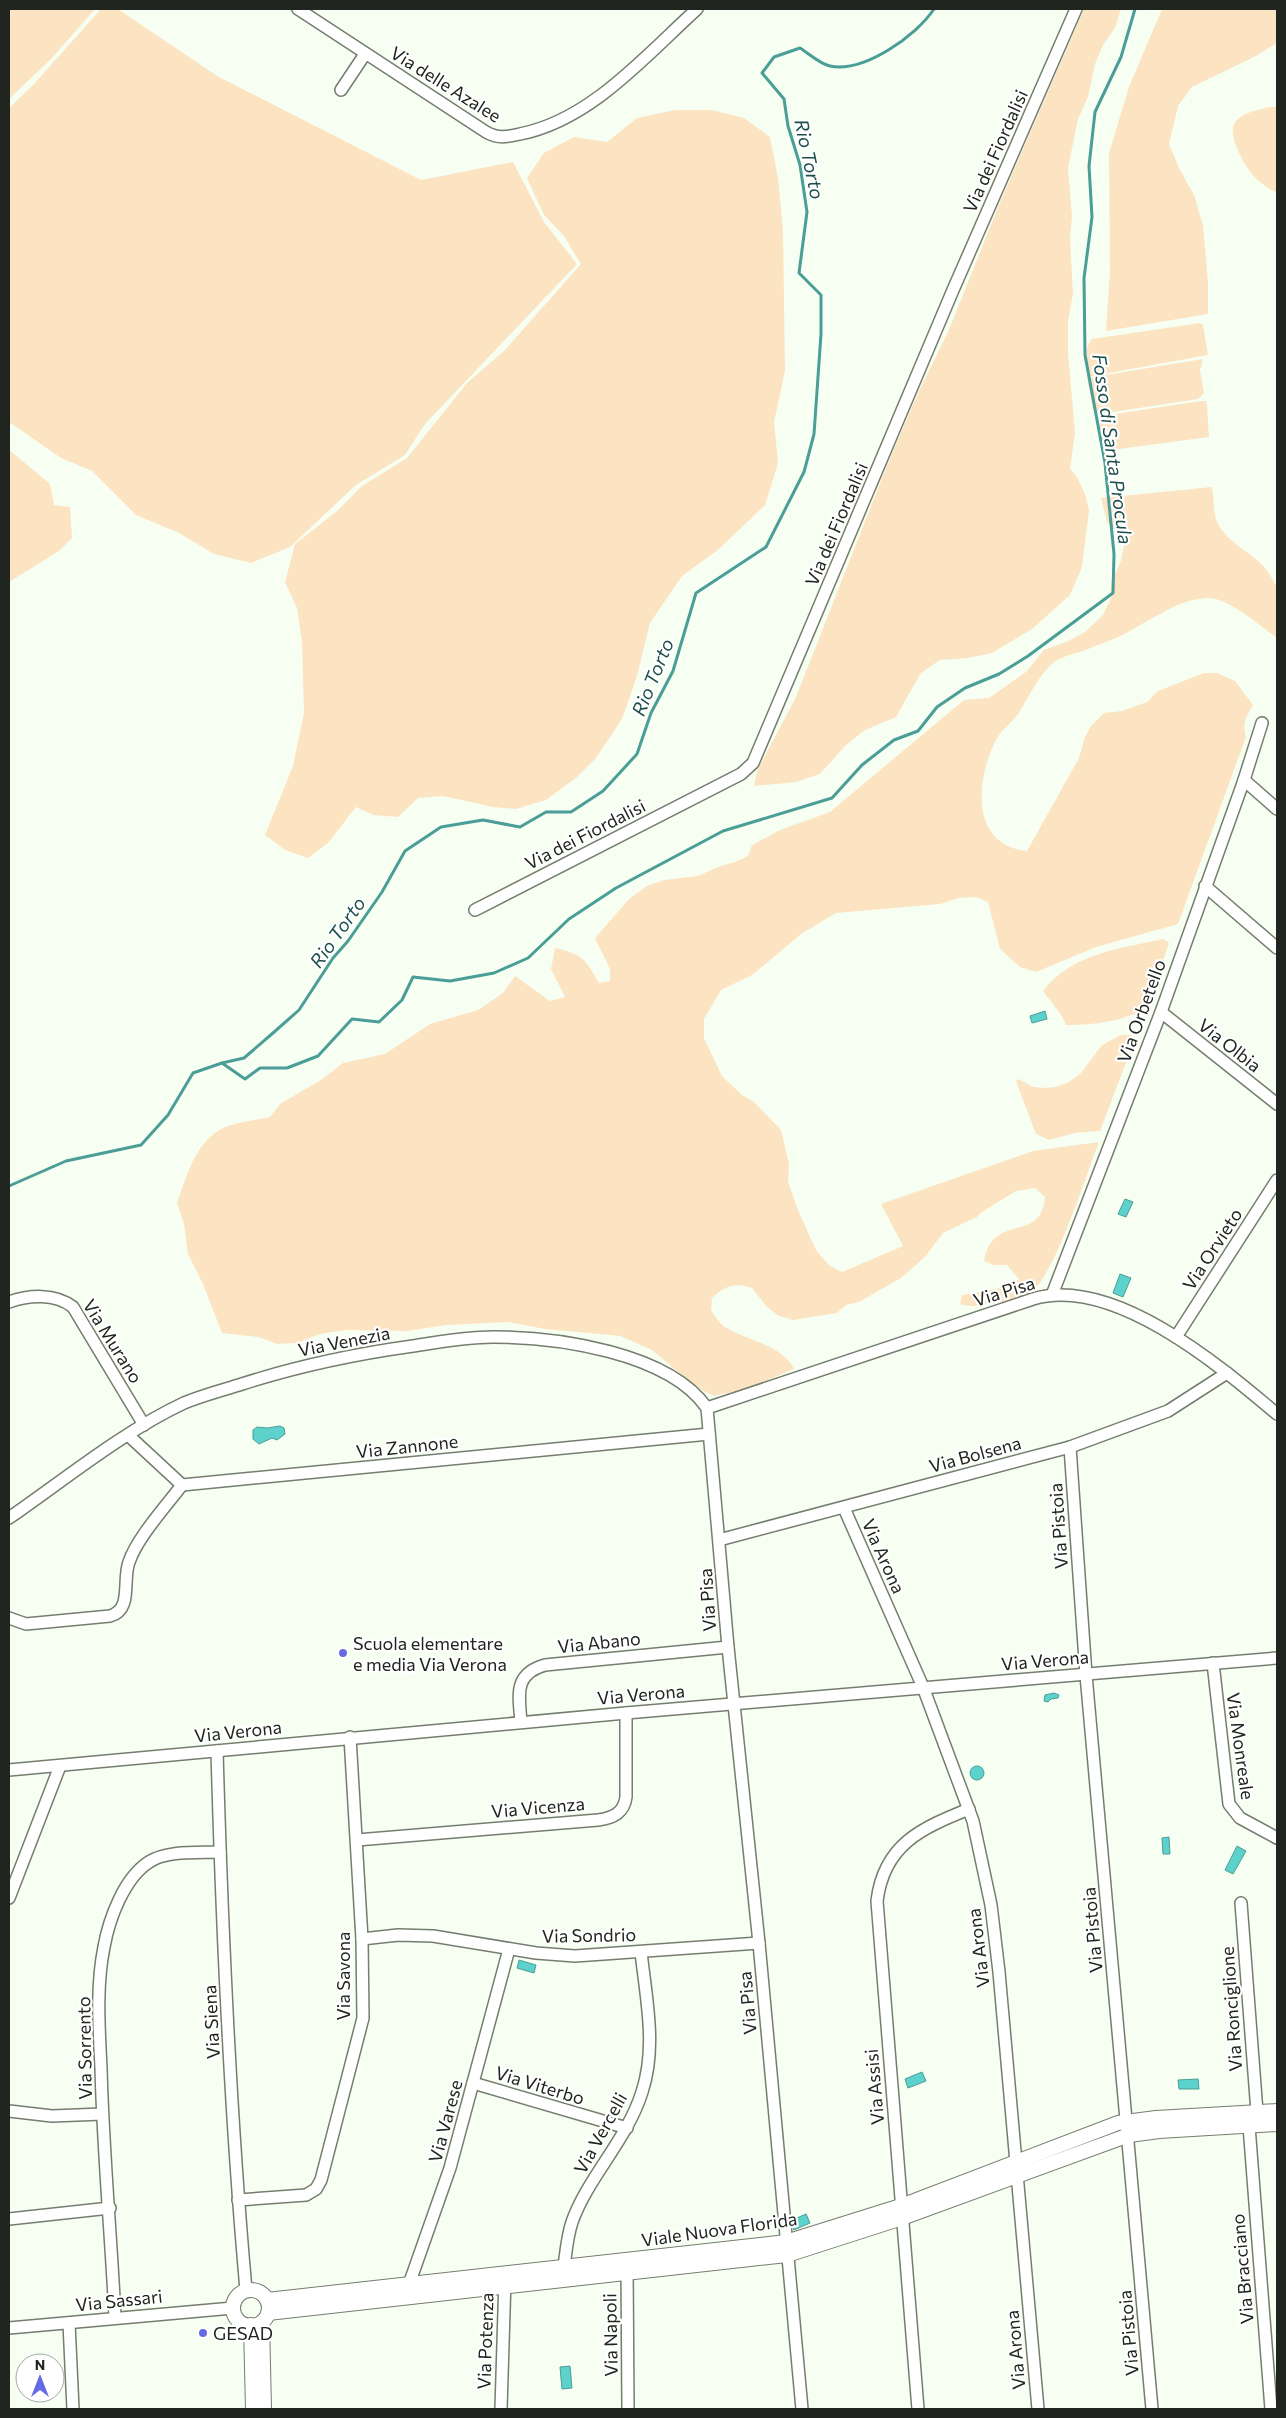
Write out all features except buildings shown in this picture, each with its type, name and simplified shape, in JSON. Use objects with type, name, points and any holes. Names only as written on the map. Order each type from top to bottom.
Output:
[{"type":"street","name":"Via delle Azalee","points":[[298,9],[486,132],[503,137],[547,128],[566,118],[614,84],[697,9]]},
{"type":"street","name":"Via dei Fiordalisi","points":[[475,910],[741,774],[753,763],[953,290],[1076,9]]},
{"type":"street","points":[[341,90],[365,54]]},
{"type":"street","name":"Via Orbetello","points":[[1052,1295],[1161,1012],[1244,780],[1262,723]]},
{"type":"street","points":[[1244,780],[1277,809]]},
{"type":"street","points":[[1205,886],[1277,948]]},
{"type":"street","name":"Via Olbia","points":[[1161,1012],[1277,1104]]},
{"type":"street","name":"Via Orvieto","points":[[1176,1337],[1277,1180]]},
{"type":"street","name":"Via Pisa","points":[[802,2409],[759,1943],[728,1646],[707,1408],[1033,1299],[1052,1295],[1076,1296],[1109,1305],[1141,1318],[1176,1337],[1277,1414]]},
{"type":"street","name":"Via Murano","points":[[9,1302],[45,1297],[62,1300],[73,1307],[144,1425]]},
{"type":"street","name":"Via Venezia","points":[[9,1518],[128,1435],[172,1409],[199,1397],[296,1368],[366,1352],[462,1339],[492,1337],[569,1344],[640,1361],[677,1379],[692,1391],[707,1408]]},
{"type":"street","name":"Via Bolsena","points":[[720,1540],[1070,1447],[1168,1411],[1227,1374]]},
{"type":"street","name":"Via Zannone","points":[[182,1485],[709,1434]]},
{"type":"street","points":[[9,1618],[28,1624],[110,1616],[120,1612],[124,1606],[126,1575],[131,1556],[182,1485],[128,1435]]},
{"type":"street","name":"Via Pistoia","points":[[1070,1447],[1086,1675],[1128,2121],[1152,2409]]},
{"type":"street","name":"Via Arona","points":[[844,1508],[923,1687],[969,1809],[980,1847],[992,1914],[1038,2409]]},
{"type":"street","name":"Via Abano","points":[[521,1722],[520,1686],[524,1678],[537,1667],[728,1646]]},
{"type":"street","name":"Via Verona","points":[[9,1770],[734,1703],[1277,1658]]},
{"type":"street","name":"Via Monreale","points":[[1213,1663],[1229,1804],[1240,1818],[1277,1838]]},
{"type":"street","name":"Via Vicenza","points":[[357,1840],[598,1820],[613,1816],[622,1809],[626,1797],[626,1713]]},
{"type":"street","name":"Via Savona","points":[[238,2200],[303,2196],[313,2192],[320,2183],[362,2026],[364,2001],[362,1939],[350,1737]]},
{"type":"street","name":"Via Siena","points":[[217,1751],[220,1852],[238,2200],[246,2290]]},
{"type":"street","points":[[9,1898],[60,1766]]},
{"type":"street","name":"Via Assisi","points":[[918,2409],[877,1913],[879,1888],[890,1861],[904,1843],[928,1826],[969,1809]]},
{"type":"street","name":"Via Sorrento","points":[[115,2318],[110,2208],[102,2114],[100,2033],[101,1964],[107,1936],[120,1901],[135,1875],[154,1859],[169,1855],[220,1852]]},
{"type":"street","name":"Via Ronciglione","points":[[1241,1903],[1257,2112]]},
{"type":"street","name":"Via Sondrio","points":[[362,1939],[398,1935],[433,1936],[564,1956],[759,1943]]},
{"type":"street","name":"Via Varese","points":[[404,2299],[450,2168],[509,1949]]},
{"type":"street","name":"Via Vercelli","points":[[564,2267],[569,2232],[575,2215],[627,2128],[644,2086],[650,2031],[641,1952]]},
{"type":"street","name":"Via Viterbo","points":[[473,2083],[627,2128]]},
{"type":"street","points":[[9,2111],[52,2116],[102,2114]]},
{"type":"street","name":"Viale Nuova Florida","points":[[1017,2169],[1089,2132],[1128,2121],[1277,2111]]},
{"type":"street","points":[[1249,2126],[1257,2112]]},
{"type":"street","name":"Viale Nuova Florida","points":[[262,2315],[408,2285],[505,2281],[786,2249],[902,2212],[1017,2169],[1129,2136],[1159,2131],[1277,2124]]},
{"type":"street","name":"Via Bracciano","points":[[1249,2126],[1271,2409]]},
{"type":"street","points":[[9,2219],[110,2208]]},
{"type":"street","name":"Viale Nuova Florida","points":[[262,2315],[404,2299],[505,2281],[564,2267],[627,2267]]},
{"type":"street","name":"Via Napoli","points":[[627,2267],[628,2409]]},
{"type":"street","name":"Via Potenza","points":[[501,2409],[505,2281]]},
{"type":"street","points":[[262,2315],[237,2318],[233,2308],[237,2297],[246,2290],[258,2291],[262,2315],[264,2409]]},
{"type":"street","name":"Via Sassari","points":[[9,2328],[233,2308]]},
{"type":"street","points":[[253,2409],[262,2315]]},
{"type":"street","points":[[69,2323],[73,2409]]},
{"type":"shaded area","points":[[9,9],[95,9],[51,59],[9,99]]},
{"type":"shaded area","points":[[101,9],[118,9],[217,76],[421,180],[513,162],[544,222],[577,264],[425,424],[405,455],[356,485],[290,547],[251,563],[214,554],[179,533],[136,515],[92,471],[61,458],[9,422],[9,108],[33,85]]},
{"type":"shaded area","points":[[1084,9],[1121,9],[1115,28],[1103,45],[1095,64],[1088,97],[1078,119],[1068,168],[1072,217],[1070,238],[1073,294],[1068,321],[1068,352],[1075,433],[1070,469],[1077,477],[1085,494],[1089,510],[1082,567],[1070,595],[1032,629],[992,653],[968,658],[940,660],[921,673],[896,717],[865,730],[845,746],[820,774],[796,782],[754,786],[757,771],[796,697],[886,468],[918,393],[948,332],[1001,200]]},
{"type":"shaded area","points":[[1162,9],[1277,9],[1277,43],[1254,57],[1192,87],[1178,106],[1169,144],[1179,168],[1194,195],[1203,225],[1208,282],[1208,314],[1106,331],[1110,270],[1109,153],[1129,87]]},
{"type":"shaded area","points":[[1269,107],[1277,107],[1277,193],[1254,177],[1241,157],[1233,135],[1234,124],[1240,117]]},
{"type":"shaded area","points":[[675,110],[712,110],[744,118],[770,137],[778,178],[783,230],[785,371],[774,422],[778,463],[765,505],[718,550],[682,576],[650,623],[637,676],[622,719],[596,758],[577,777],[546,800],[516,809],[493,807],[443,796],[418,798],[398,817],[373,815],[356,807],[328,843],[308,858],[285,850],[265,835],[293,766],[304,713],[302,642],[297,608],[285,582],[295,544],[336,512],[362,486],[407,458],[467,383],[504,351],[581,264],[564,236],[544,215],[527,178],[544,153],[574,137],[607,142],[637,118]]},
{"type":"shaded area","points":[[1200,323],[1203,325],[1208,355],[1087,377],[1087,352],[1089,342],[1092,339]]},
{"type":"shaded area","points":[[1203,359],[1200,370],[1204,393],[1198,399],[1100,414],[1093,409],[1087,378]]},
{"type":"shaded area","points":[[1206,401],[1207,405],[1209,437],[1104,451],[1099,419],[1102,416]]},
{"type":"shaded area","points":[[9,450],[50,484],[54,505],[70,507],[72,538],[59,551],[9,582]]},
{"type":"shaded area","points":[[1212,487],[1214,510],[1222,531],[1263,565],[1277,585],[1277,638],[1233,607],[1224,602],[1206,598],[1183,603],[1116,638],[1060,658],[1043,674],[1019,713],[997,738],[984,774],[982,792],[982,809],[987,824],[995,837],[1008,846],[1027,851],[1079,758],[1085,737],[1091,726],[1104,713],[1122,711],[1147,702],[1158,691],[1204,673],[1217,673],[1235,681],[1253,705],[1245,721],[1246,737],[1178,924],[1096,947],[1036,972],[1020,967],[1000,949],[988,902],[976,897],[959,898],[940,904],[836,913],[801,934],[752,975],[721,990],[704,1019],[704,1038],[722,1076],[742,1095],[754,1102],[781,1130],[789,1164],[788,1181],[797,1208],[816,1250],[829,1265],[842,1272],[903,1246],[881,1204],[1033,1151],[1099,1142],[1078,1201],[1058,1249],[1048,1270],[1027,1296],[1015,1300],[976,1306],[960,1304],[962,1295],[1012,1286],[1019,1279],[1007,1265],[993,1265],[984,1261],[989,1246],[997,1237],[1006,1231],[1035,1220],[1042,1211],[1045,1197],[1035,1188],[1016,1191],[977,1217],[943,1233],[925,1257],[901,1278],[859,1302],[846,1305],[837,1313],[793,1320],[779,1316],[767,1307],[752,1288],[735,1285],[721,1291],[712,1298],[711,1310],[720,1323],[735,1333],[774,1349],[789,1361],[794,1369],[749,1388],[714,1396],[696,1387],[652,1350],[620,1336],[545,1329],[508,1322],[446,1325],[407,1331],[346,1330],[320,1334],[297,1343],[277,1344],[259,1337],[222,1333],[203,1284],[188,1254],[184,1224],[177,1203],[195,1156],[210,1137],[219,1130],[231,1125],[270,1117],[280,1104],[321,1080],[343,1063],[385,1054],[430,1024],[478,1010],[503,993],[515,976],[550,1001],[565,997],[551,969],[555,948],[578,955],[590,968],[599,983],[610,981],[610,969],[595,938],[629,899],[647,886],[664,880],[698,876],[720,866],[735,862],[748,856],[752,845],[780,830],[830,812],[964,700],[989,698],[1026,672],[1044,650],[1066,642],[1085,632],[1103,615],[1111,598],[1111,583],[1121,561],[1124,545],[1119,534],[1107,522],[1101,498]]},
{"type":"shaded area","points":[[1163,939],[1169,943],[1146,1008],[1137,1013],[1107,1022],[1066,1025],[1062,1016],[1043,991],[1055,978],[1082,960],[1098,954]]},
{"type":"shaded area","points":[[1121,1035],[1131,1035],[1135,1039],[1100,1131],[1075,1133],[1049,1140],[1036,1134],[1016,1081],[1018,1079],[1033,1087],[1045,1088],[1056,1087],[1069,1082],[1081,1073],[1102,1045]]},
{"type":"water","points":[[1045,1011],[1047,1019],[1032,1023],[1030,1016]]},
{"type":"water","points":[[1125,1199],[1133,1202],[1126,1217],[1118,1214]]},
{"type":"water","points":[[1120,1274],[1131,1278],[1123,1297],[1113,1293]]},
{"type":"water","points":[[280,1426],[284,1428],[285,1434],[277,1440],[272,1438],[259,1444],[253,1439],[253,1430],[257,1427]]},
{"type":"water","points":[[1054,1693],[1059,1695],[1058,1698],[1051,1699],[1048,1702],[1044,1701],[1045,1695]]},
{"type":"water","points":[[974,1766],[980,1766],[984,1773],[980,1780],[974,1780],[970,1776],[970,1770]]},
{"type":"water","points":[[1169,1837],[1170,1854],[1163,1854],[1162,1838]]},
{"type":"water","points":[[1237,1846],[1246,1851],[1233,1874],[1225,1870]]},
{"type":"water","points":[[519,1960],[536,1965],[534,1973],[517,1968]]},
{"type":"water","points":[[922,2072],[926,2081],[908,2088],[905,2079]]},
{"type":"water","points":[[1198,2079],[1199,2089],[1179,2089],[1178,2080]]},
{"type":"water","points":[[806,2214],[810,2223],[794,2230],[790,2221]]},
{"type":"water","points":[[570,2366],[572,2388],[562,2389],[560,2367]]},
{"type":"waterway","name":"Rio Torto","points":[[9,1186],[66,1161],[141,1145],[168,1115],[193,1073],[244,1058],[299,1010],[333,958],[348,941],[382,892],[405,851],[441,827],[483,820],[520,827],[546,812],[571,812],[603,791],[637,754],[651,713],[673,671],[696,593],[766,547],[804,472],[814,434],[821,334],[821,295],[799,273],[807,212],[800,165],[788,126],[784,99],[762,73],[774,57],[800,48],[826,65],[843,67],[858,64],[873,58],[902,41],[934,9]]},
{"type":"waterway","name":"Fosso di Santa Procula","points":[[222,1063],[245,1079],[260,1068],[287,1068],[318,1056],[352,1019],[379,1022],[402,1000],[413,977],[450,981],[494,973],[528,958],[569,919],[616,888],[723,831],[832,798],[862,765],[894,740],[918,731],[937,707],[965,688],[999,674],[1028,656],[1113,593],[1114,554],[1105,463],[1085,355],[1084,278],[1092,217],[1089,166],[1095,112],[1121,57],[1135,9]]},
{"type":"place","name":"Scuola elementare e media Via Verona","points":[[343,1653]]},
{"type":"place","name":"GESAD","points":[[203,2333]]}]
